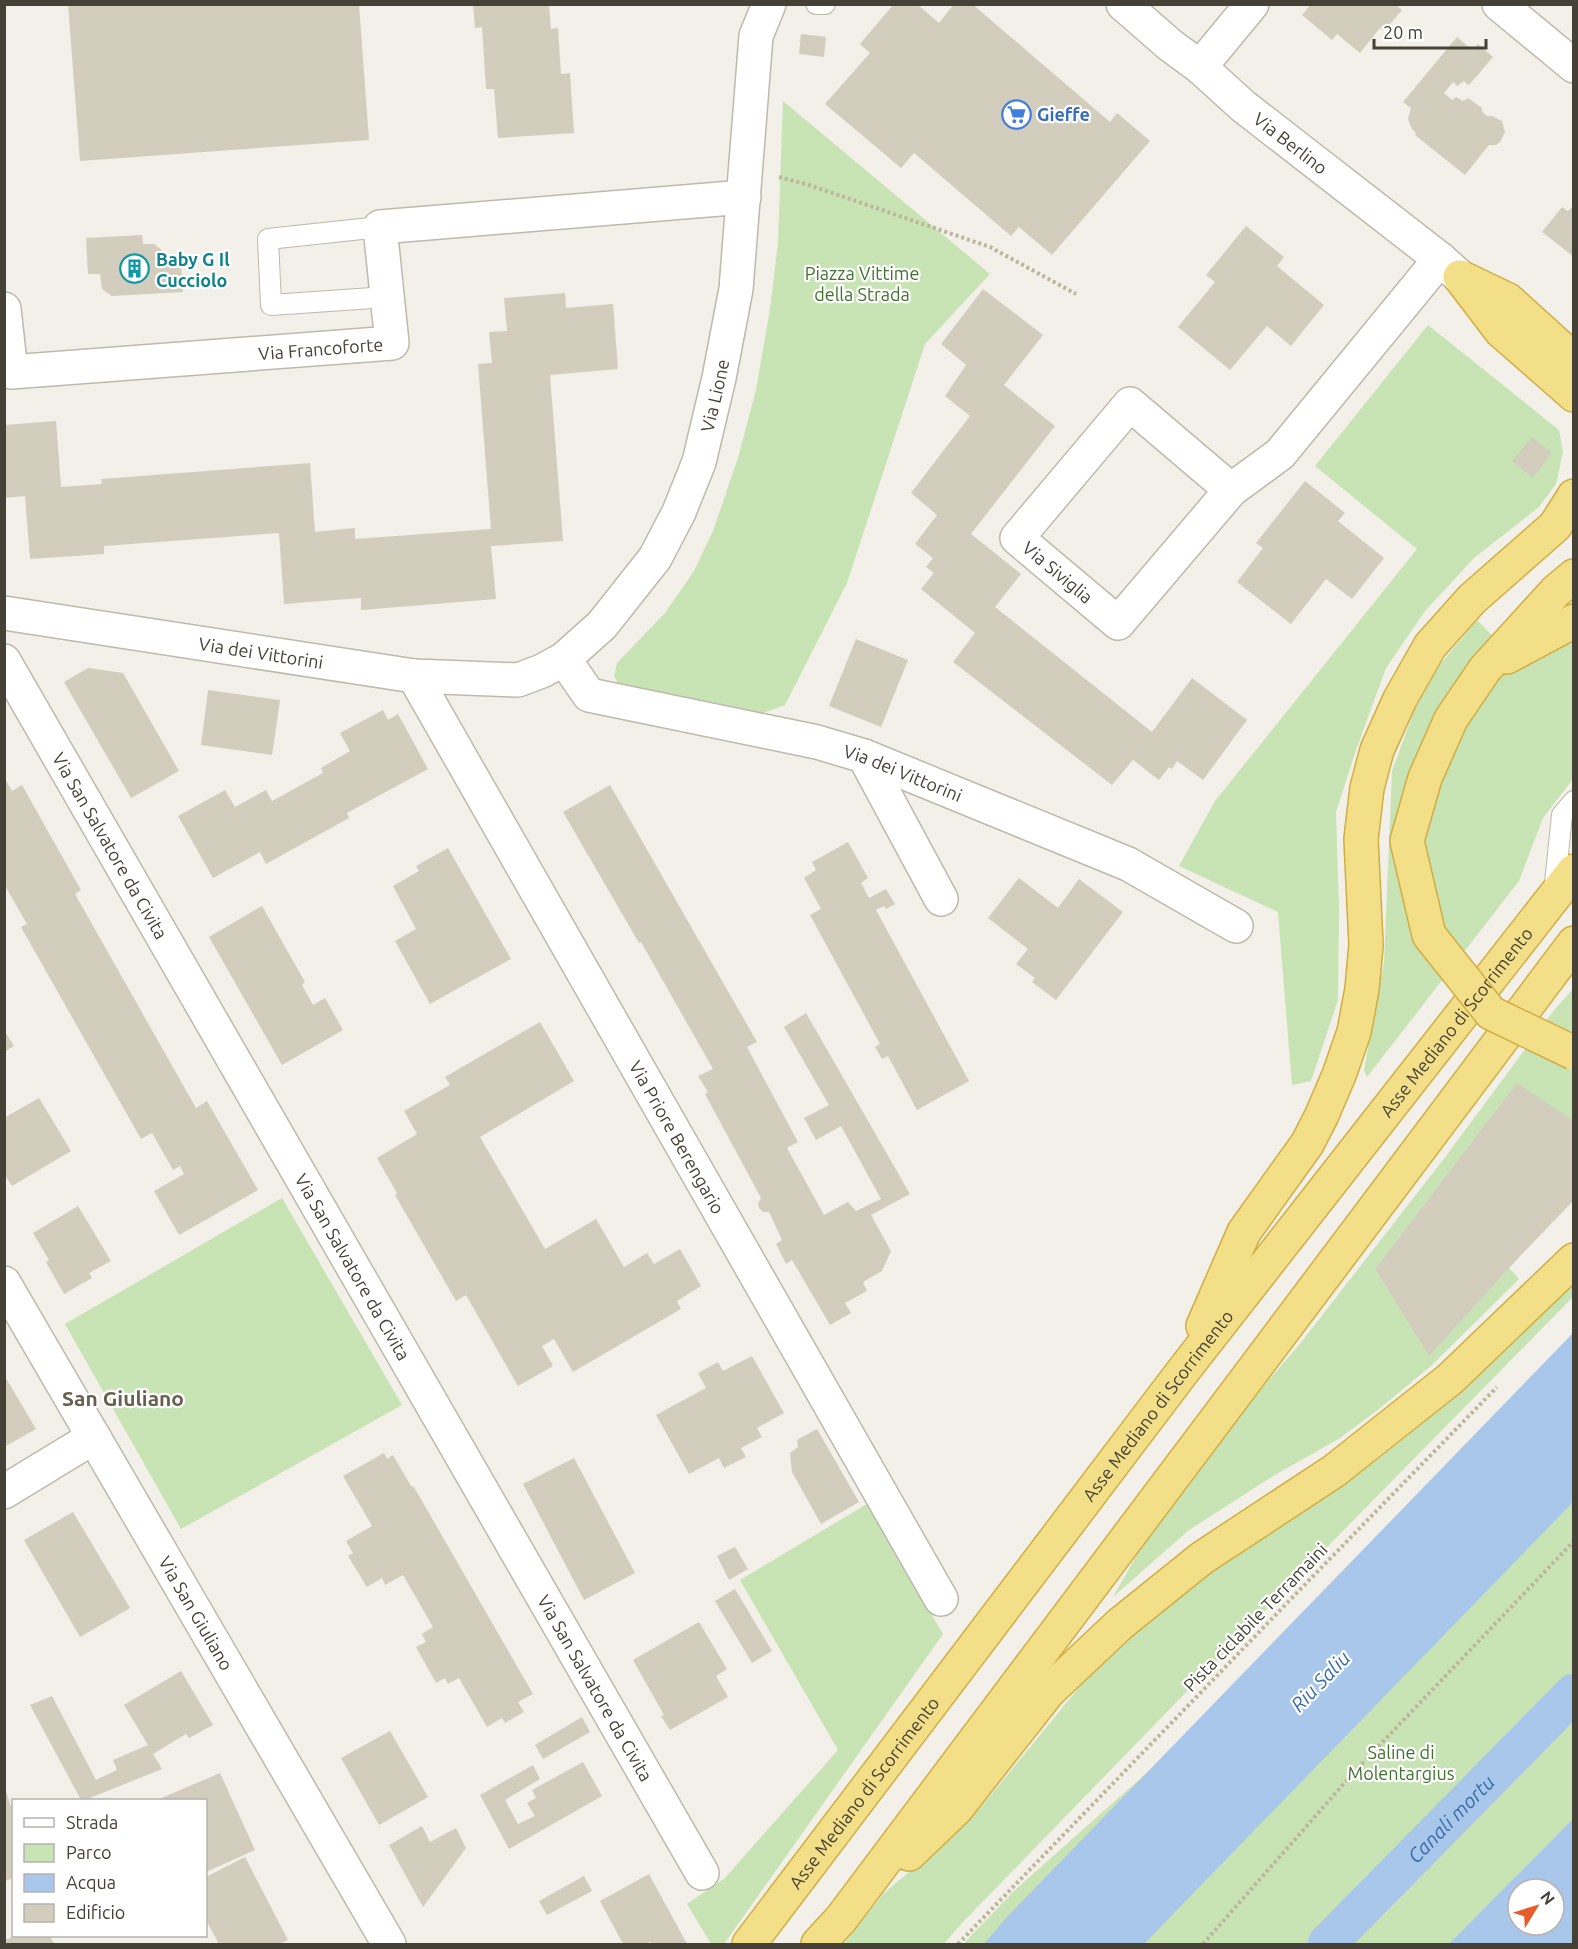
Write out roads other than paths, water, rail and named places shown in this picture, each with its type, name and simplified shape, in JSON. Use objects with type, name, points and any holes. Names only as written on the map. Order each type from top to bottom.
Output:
[{"type":"highway","points":[[1450,268],[1508,300],[1561,340],[1574,360]]},
{"type":"highway","points":[[1450,268],[1501,332],[1574,394]]},
{"type":"highway","points":[[1183,1371],[1244,1232],[1307,1144],[1321,1118],[1354,1032],[1362,989],[1366,945],[1361,839],[1367,788],[1382,739],[1400,699],[1430,646],[1472,599],[1555,526],[1574,496]]},
{"type":"highway","points":[[1574,576],[1556,591],[1485,669],[1450,719],[1425,778],[1407,841],[1429,936],[1491,1013],[1574,1053]]},
{"type":"highway","points":[[1485,669],[1574,621]]},
{"type":"highway","name":"Asse Mediano di Scorrimento","points":[[749,1944],[1183,1371],[1574,871]]},
{"type":"highway","points":[[841,1919],[1574,943]]},
{"type":"highway","points":[[818,1944],[956,1809],[1048,1692],[1120,1624],[1202,1558],[1334,1471],[1450,1379],[1574,1260]]},
{"type":"street","name":"Via Lione","points":[[742,4],[756,36]]},
{"type":"street","name":"Via Lione","points":[[518,680],[564,659],[602,625],[655,558],[679,512],[699,462],[719,378],[736,289],[756,36],[769,4]]},
{"type":"street","name":"Via Berlino","points":[[1123,4],[1170,45],[1200,67],[1243,106],[1450,268]]},
{"type":"street","points":[[1200,67],[1252,4]]},
{"type":"street","points":[[1499,4],[1574,66]]},
{"type":"street","points":[[380,227],[745,182]]},
{"type":"street","name":"Via Francoforte","points":[[4,309],[11,372],[392,343],[380,227]]},
{"type":"street","name":"Via Siviglia","points":[[1231,490],[1130,404],[1017,538],[1118,623],[1231,490],[1280,454],[1450,268]]},
{"type":"street","name":"Via dei Vittorini","points":[[4,613],[414,676],[518,680]]},
{"type":"street","name":"Via dei Vittorini","points":[[564,659],[589,695],[817,742],[864,756],[1128,864],[1236,926]]},
{"type":"street","name":"Via San Salvatore da Civita","points":[[4,661],[702,1873]]},
{"type":"street","name":"Via Priore Berengario","points":[[414,676],[941,1599]]},
{"type":"street","points":[[864,756],[941,899]]},
{"type":"street","name":"Via San Giuliano","points":[[4,1283],[389,1944]]},
{"type":"street","points":[[4,1492],[94,1437]]},
{"type":"lane","points":[[816,4],[825,4]]},
{"type":"lane","points":[[380,227],[268,239],[271,305],[387,297]]},
{"type":"lane","points":[[1553,897],[1562,815],[1574,801]]},
{"type":"water","name":"Riu Saliu","points":[[1573,1333],[1573,1502],[1144,1944],[984,1944],[1006,1918]]},
{"type":"water","points":[[1573,1819],[1573,1944],[1449,1944],[1506,1887],[1506,1937],[1566,1937],[1566,1877],[1515,1877]]},
{"type":"waterway","name":"Canali mortu","points":[[1327,1944],[1574,1693]]},
{"type":"place","name":"Gieffe","points":[[1016,114]]},
{"type":"place","name":"Baby G Il Cucciolo","points":[[135,269]]},
{"type":"district","name":"San Giuliano","points":[[123,1398]]},
{"type":"park label","name":"Piazza Vittime della Strada","points":[[862,283]]},
{"type":"park label","name":"Saline di Molentargius","points":[[1401,1762]]}]
